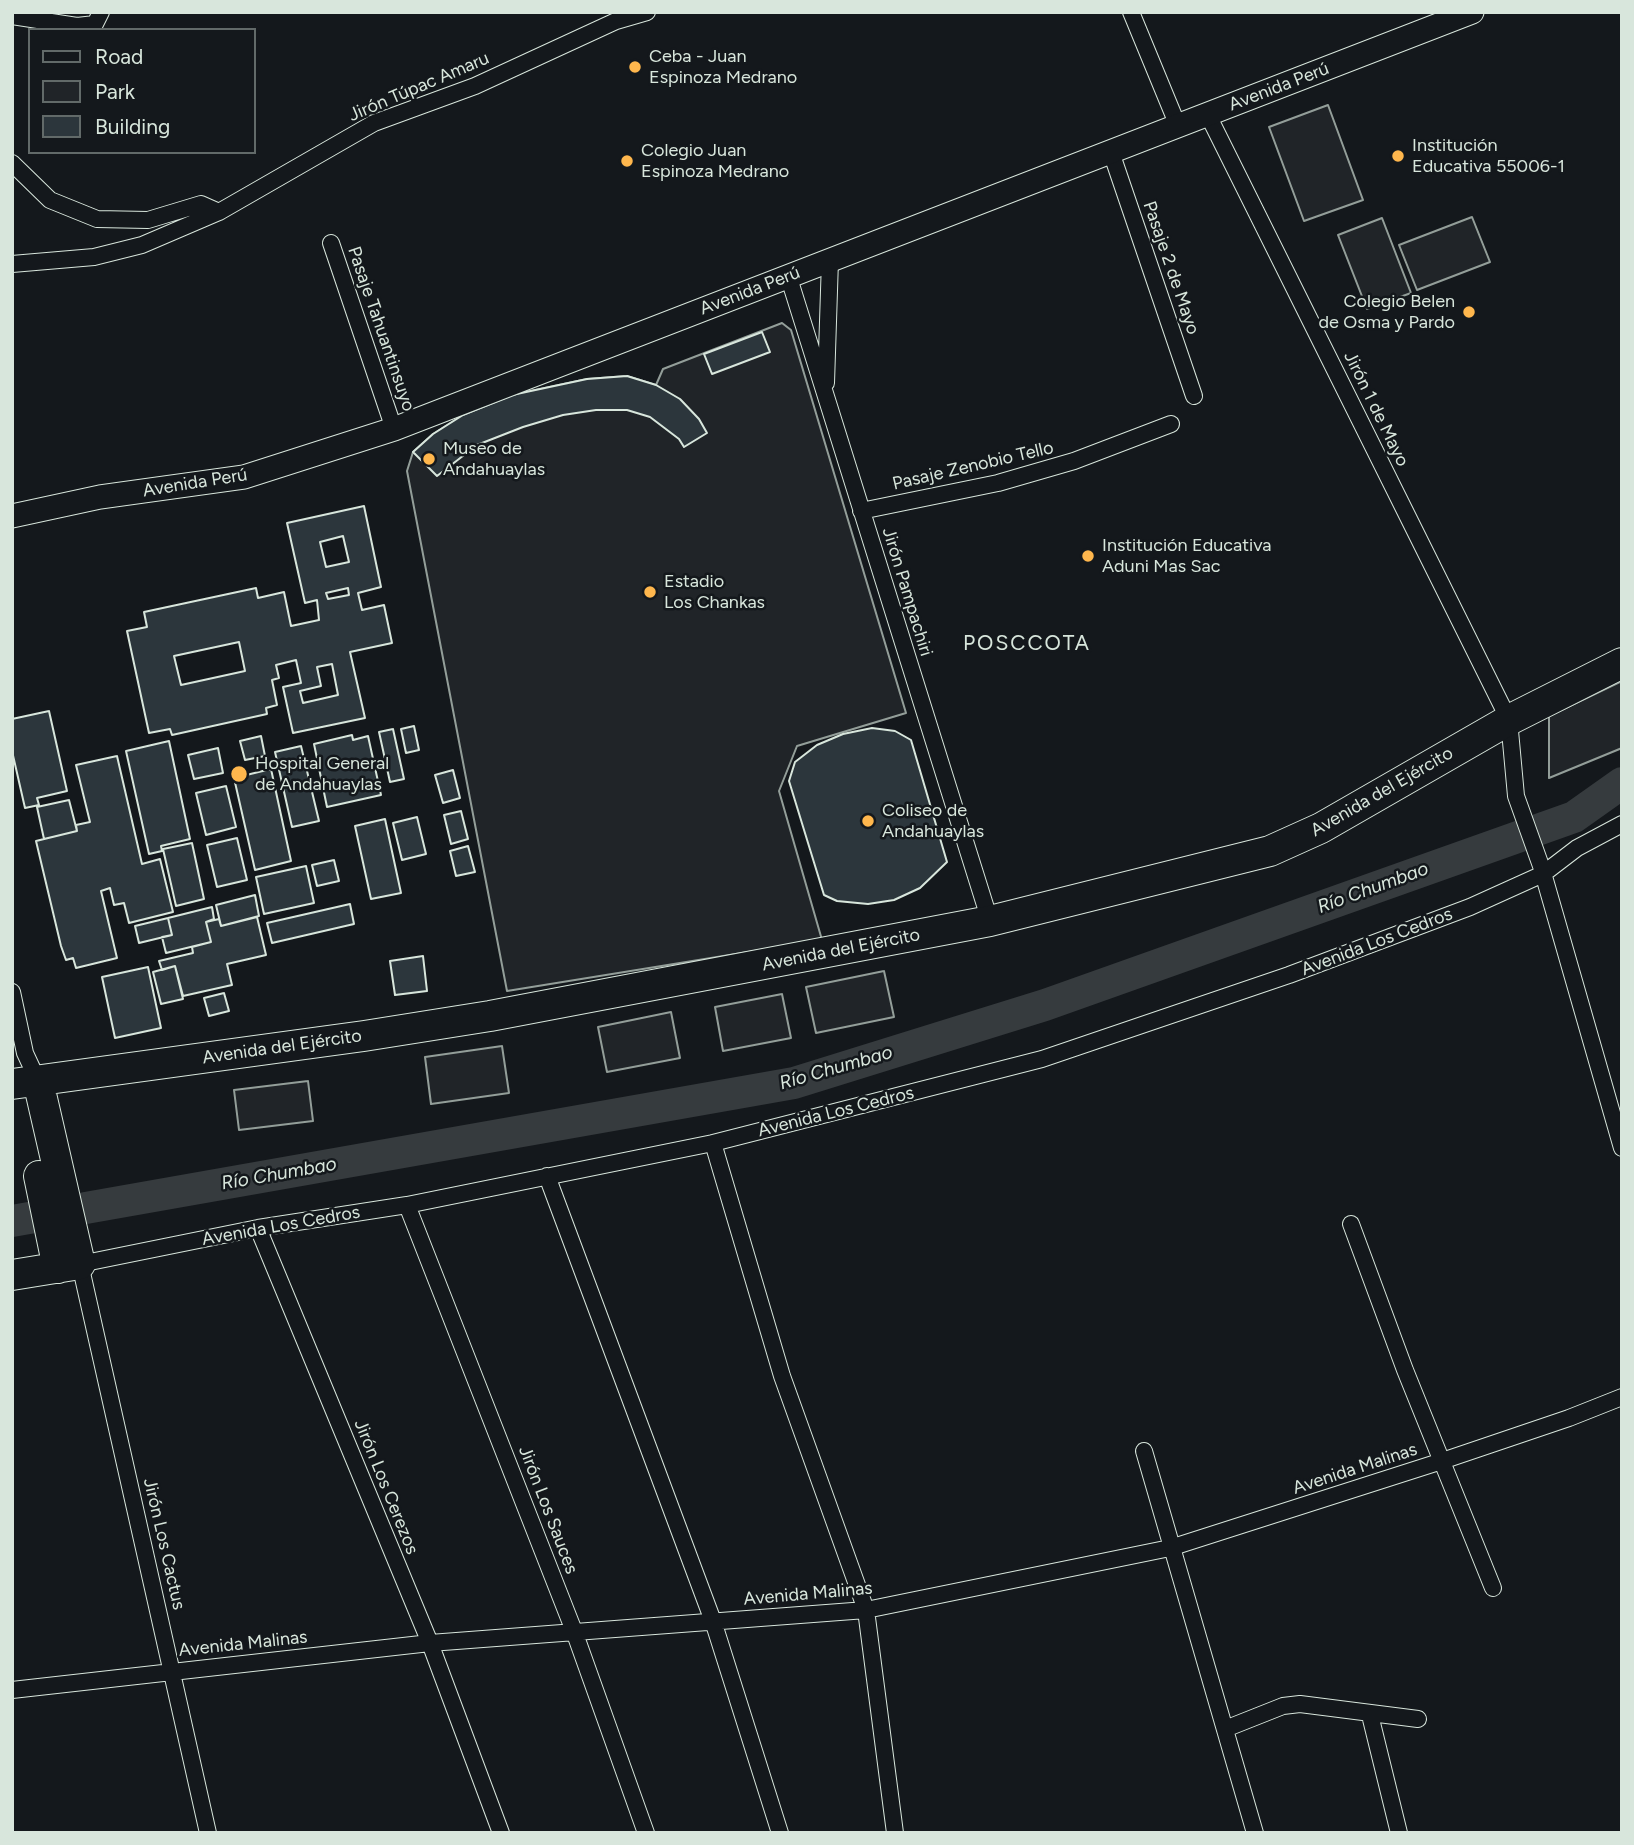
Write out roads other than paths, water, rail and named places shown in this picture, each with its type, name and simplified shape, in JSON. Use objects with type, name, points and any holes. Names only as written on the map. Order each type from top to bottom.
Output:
[{"type":"highway","name":"Avenida del Ejército","points":[[24,1082],[490,1016],[990,921],[1269,851],[1321,828],[1509,720],[1622,663]]},
{"type":"highway","points":[[24,1082],[51,1181],[67,1258]]},
{"type":"highway","name":"Avenida Los Cedros","points":[[12,1275],[67,1258]]},
{"type":"street","points":[[12,16],[77,26],[95,24],[101,12]]},
{"type":"street","name":"Jirón Túpac Amaru","points":[[12,264],[94,257],[142,245],[219,212],[374,123],[475,86],[616,21],[647,12]]},
{"type":"street","points":[[1131,12],[1178,126]]},
{"type":"street","name":"Avenida Perú","points":[[12,516],[100,497],[244,477],[394,429],[1472,12]]},
{"type":"street","name":"Jirón 1 de Mayo","points":[[1208,114],[1509,720]]},
{"type":"street","name":"Pasaje 2 de Mayo","points":[[1111,152],[1194,396]]},
{"type":"street","points":[[12,163],[50,200],[97,219],[148,220],[201,204],[219,212]]},
{"type":"street","name":"Pasaje Tahuantinsuyo","points":[[331,243],[394,429]]},
{"type":"street","points":[[825,396],[830,260]]},
{"type":"street","name":"Jirón Pampachiri","points":[[788,275],[990,921]]},
{"type":"street","name":"Pasaje Zenobio Tello","points":[[861,511],[998,483],[1074,461],[1171,424]]},
{"type":"street","points":[[1509,720],[1516,796],[1542,870],[1622,1148]]},
{"type":"street","name":"Avenida Los Cedros","points":[[67,1258],[407,1205],[713,1143],[1042,1059],[1289,975],[1470,907],[1622,824]]},
{"type":"street","points":[[12,992],[25,1053],[24,1082]]},
{"type":"street","points":[[713,1143],[782,1376],[866,1610],[895,1833]]},
{"type":"street","points":[[547,1176],[713,1621],[780,1833]]},
{"type":"street","name":"Jirón Los Sauces","points":[[407,1205],[574,1631],[646,1833]]},
{"type":"street","points":[[1352,1224],[1493,1588]]},
{"type":"street","name":"Jirón Los Cerezos","points":[[258,1228],[430,1643],[501,1833]]},
{"type":"street","name":"Jirón Los Cactus","points":[[67,1258],[173,1671],[208,1833]]},
{"type":"street","name":"Avenida Malinas","points":[[12,1690],[430,1643],[866,1610],[1170,1548],[1442,1461],[1622,1397]]},
{"type":"street","points":[[1144,1451],[1255,1833]]},
{"type":"street","points":[[1225,1729],[1283,1706],[1300,1704],[1418,1719]]},
{"type":"street","points":[[1370,1715],[1399,1833]]},
{"type":"waterway","name":"Río Chumbao","points":[[12,1221],[794,1083],[1045,1005],[1574,817],[1622,783]]},
{"type":"place","name":"Ceba - Juan Espinoza Medrano","points":[[635,67]]},
{"type":"place","name":"Institución Educativa 55006-1","points":[[1398,156]]},
{"type":"place","name":"Colegio Juan Espinoza Medrano","points":[[627,161]]},
{"type":"place","name":"Colegio Belen de Osma y Pardo","points":[[1469,312]]},
{"type":"place","name":"Museo de Andahuaylas","points":[[429,459]]},
{"type":"place","name":"Institución Educativa Aduni Mas Sac","points":[[1088,556]]},
{"type":"place","name":"Estadio Los Chankas","points":[[650,592]]},
{"type":"place","name":"Hospital General de Andahuaylas","points":[[239,774]]},
{"type":"place","name":"Coliseo de Andahuaylas","points":[[868,821]]},
{"type":"district","name":"POSCCOTA","points":[[1027,644]]}]
